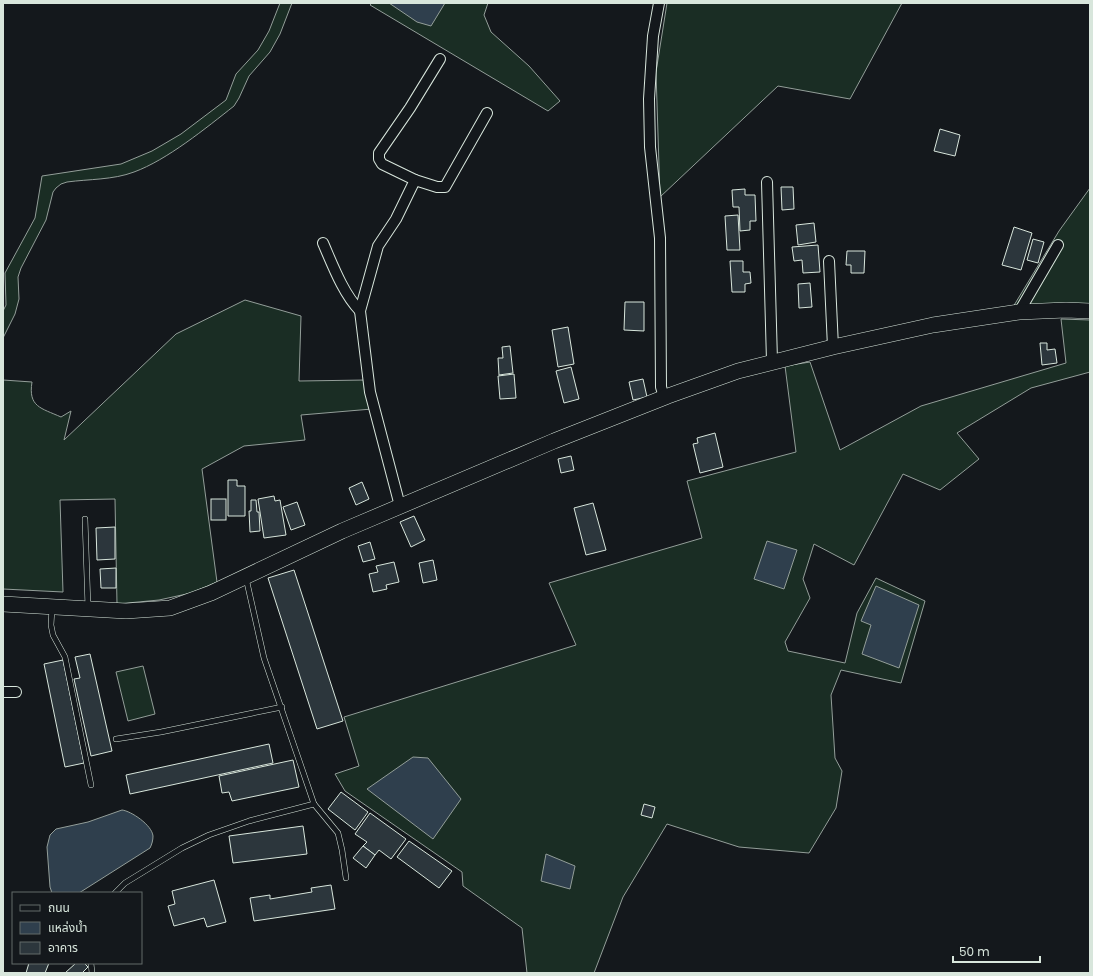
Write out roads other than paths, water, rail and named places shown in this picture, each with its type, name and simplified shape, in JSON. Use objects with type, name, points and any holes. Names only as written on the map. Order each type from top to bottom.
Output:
[{"type":"street","points":[[659,3],[653,36],[649,99],[650,148],[660,238],[661,387],[664,397]]},
{"type":"street","points":[[440,59],[380,153],[379,159],[382,164],[415,180],[437,187],[445,186],[487,113]]},
{"type":"street","points":[[400,506],[370,392],[360,311],[378,246],[396,219],[415,180]]},
{"type":"street","points":[[767,182],[772,361]]},
{"type":"street","points":[[323,243],[335,272],[360,311]]},
{"type":"street","points":[[1018,312],[1058,245]]},
{"type":"street","points":[[829,261],[833,347]]},
{"type":"street","points":[[3,604],[126,611],[170,608],[211,593],[342,531],[554,441],[664,397],[738,371],[772,361],[933,325],[1018,312],[1066,310],[1090,311]]},
{"type":"street","points":[[3,692],[16,692]]},
{"type":"lane","points":[[85,519],[88,609]]},
{"type":"lane","points":[[246,577],[264,658],[314,804],[338,834],[346,878]]},
{"type":"lane","points":[[52,607],[52,625],[54,635],[65,657],[92,785]]},
{"type":"lane","points":[[116,739],[161,732],[282,707]]},
{"type":"lane","points":[[116,892],[125,883],[182,848],[210,835],[249,821],[314,804]]},
{"type":"water","points":[[389,3],[445,3],[431,26],[417,22]]},
{"type":"water","points":[[767,541],[797,550],[784,589],[754,579]]},
{"type":"water","points":[[876,586],[919,605],[899,668],[862,654],[871,625],[861,621]]},
{"type":"water","points":[[413,757],[428,758],[461,799],[433,839],[367,789]]},
{"type":"water","points":[[122,810],[126,811],[136,816],[149,827],[153,836],[150,848],[81,892],[52,892],[47,847],[50,835],[56,829],[88,822]]},
{"type":"water","points":[[546,854],[575,866],[570,889],[541,881]]}]
